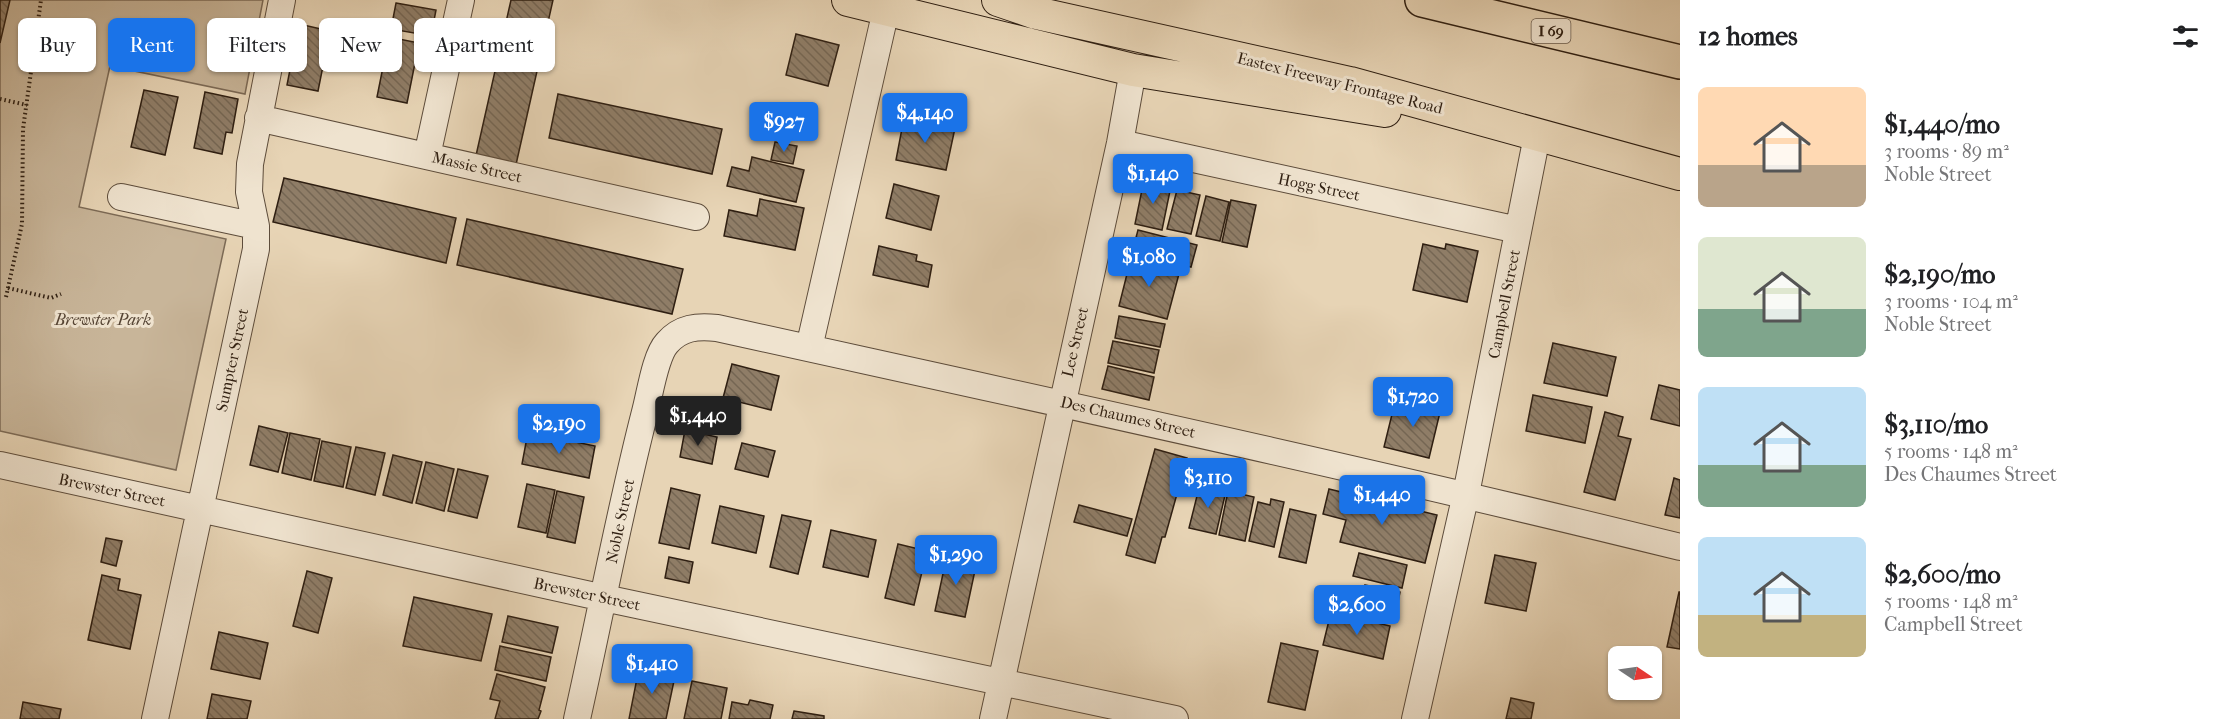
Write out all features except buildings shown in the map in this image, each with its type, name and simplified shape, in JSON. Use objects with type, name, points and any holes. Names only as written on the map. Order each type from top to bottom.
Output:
[{"type":"highway","name":"I 69","points":[[1422,0],[1680,62]]},
{"type":"main road","points":[[848,0],[1133,70],[1537,136]]},
{"type":"main road","name":"Eastex Freeway Frontage Road","points":[[998,0],[1036,13],[1350,83],[1680,174]]},
{"type":"main road","points":[[1648,167],[1680,164]]},
{"type":"street","name":"Sumpter Street","points":[[155,719],[256,249],[256,226],[249,192],[250,164],[282,0]]},
{"type":"street","points":[[427,156],[461,0]]},
{"type":"street","points":[[809,348],[886,10]]},
{"type":"street","name":"Lee Street","points":[[993,719],[1120,143],[1133,70]]},
{"type":"street","name":"Massie Street","points":[[258,118],[696,217]]},
{"type":"street","name":"Campbell Street","points":[[1416,719],[1466,494],[1537,136]]},
{"type":"street","name":"Hogg Street","points":[[1120,143],[1518,231]]},
{"type":"street","points":[[121,197],[256,226]]},
{"type":"street","name":"Des Chaumes Street","points":[[680,332],[695,326],[717,328],[1062,402],[1466,494],[1680,547]]},
{"type":"street","name":"Noble Street","points":[[577,719],[634,455],[658,363],[666,344],[680,332]]},
{"type":"street","name":"Brewster Street","points":[[0,465],[604,598],[1175,719]]},
{"type":"path","points":[[6,297],[22,224],[23,129],[41,0]]},
{"type":"path","points":[[0,99],[27,105]]},
{"type":"path","points":[[8,288],[51,298],[61,294]]},
{"type":"green space","name":"Brewster Park","points":[[0,0],[263,0],[260,18],[207,18],[207,72],[249,72],[245,94],[139,72],[195,72],[195,18],[108,18],[109,72],[79,207],[226,239],[176,470],[0,431]]}]
